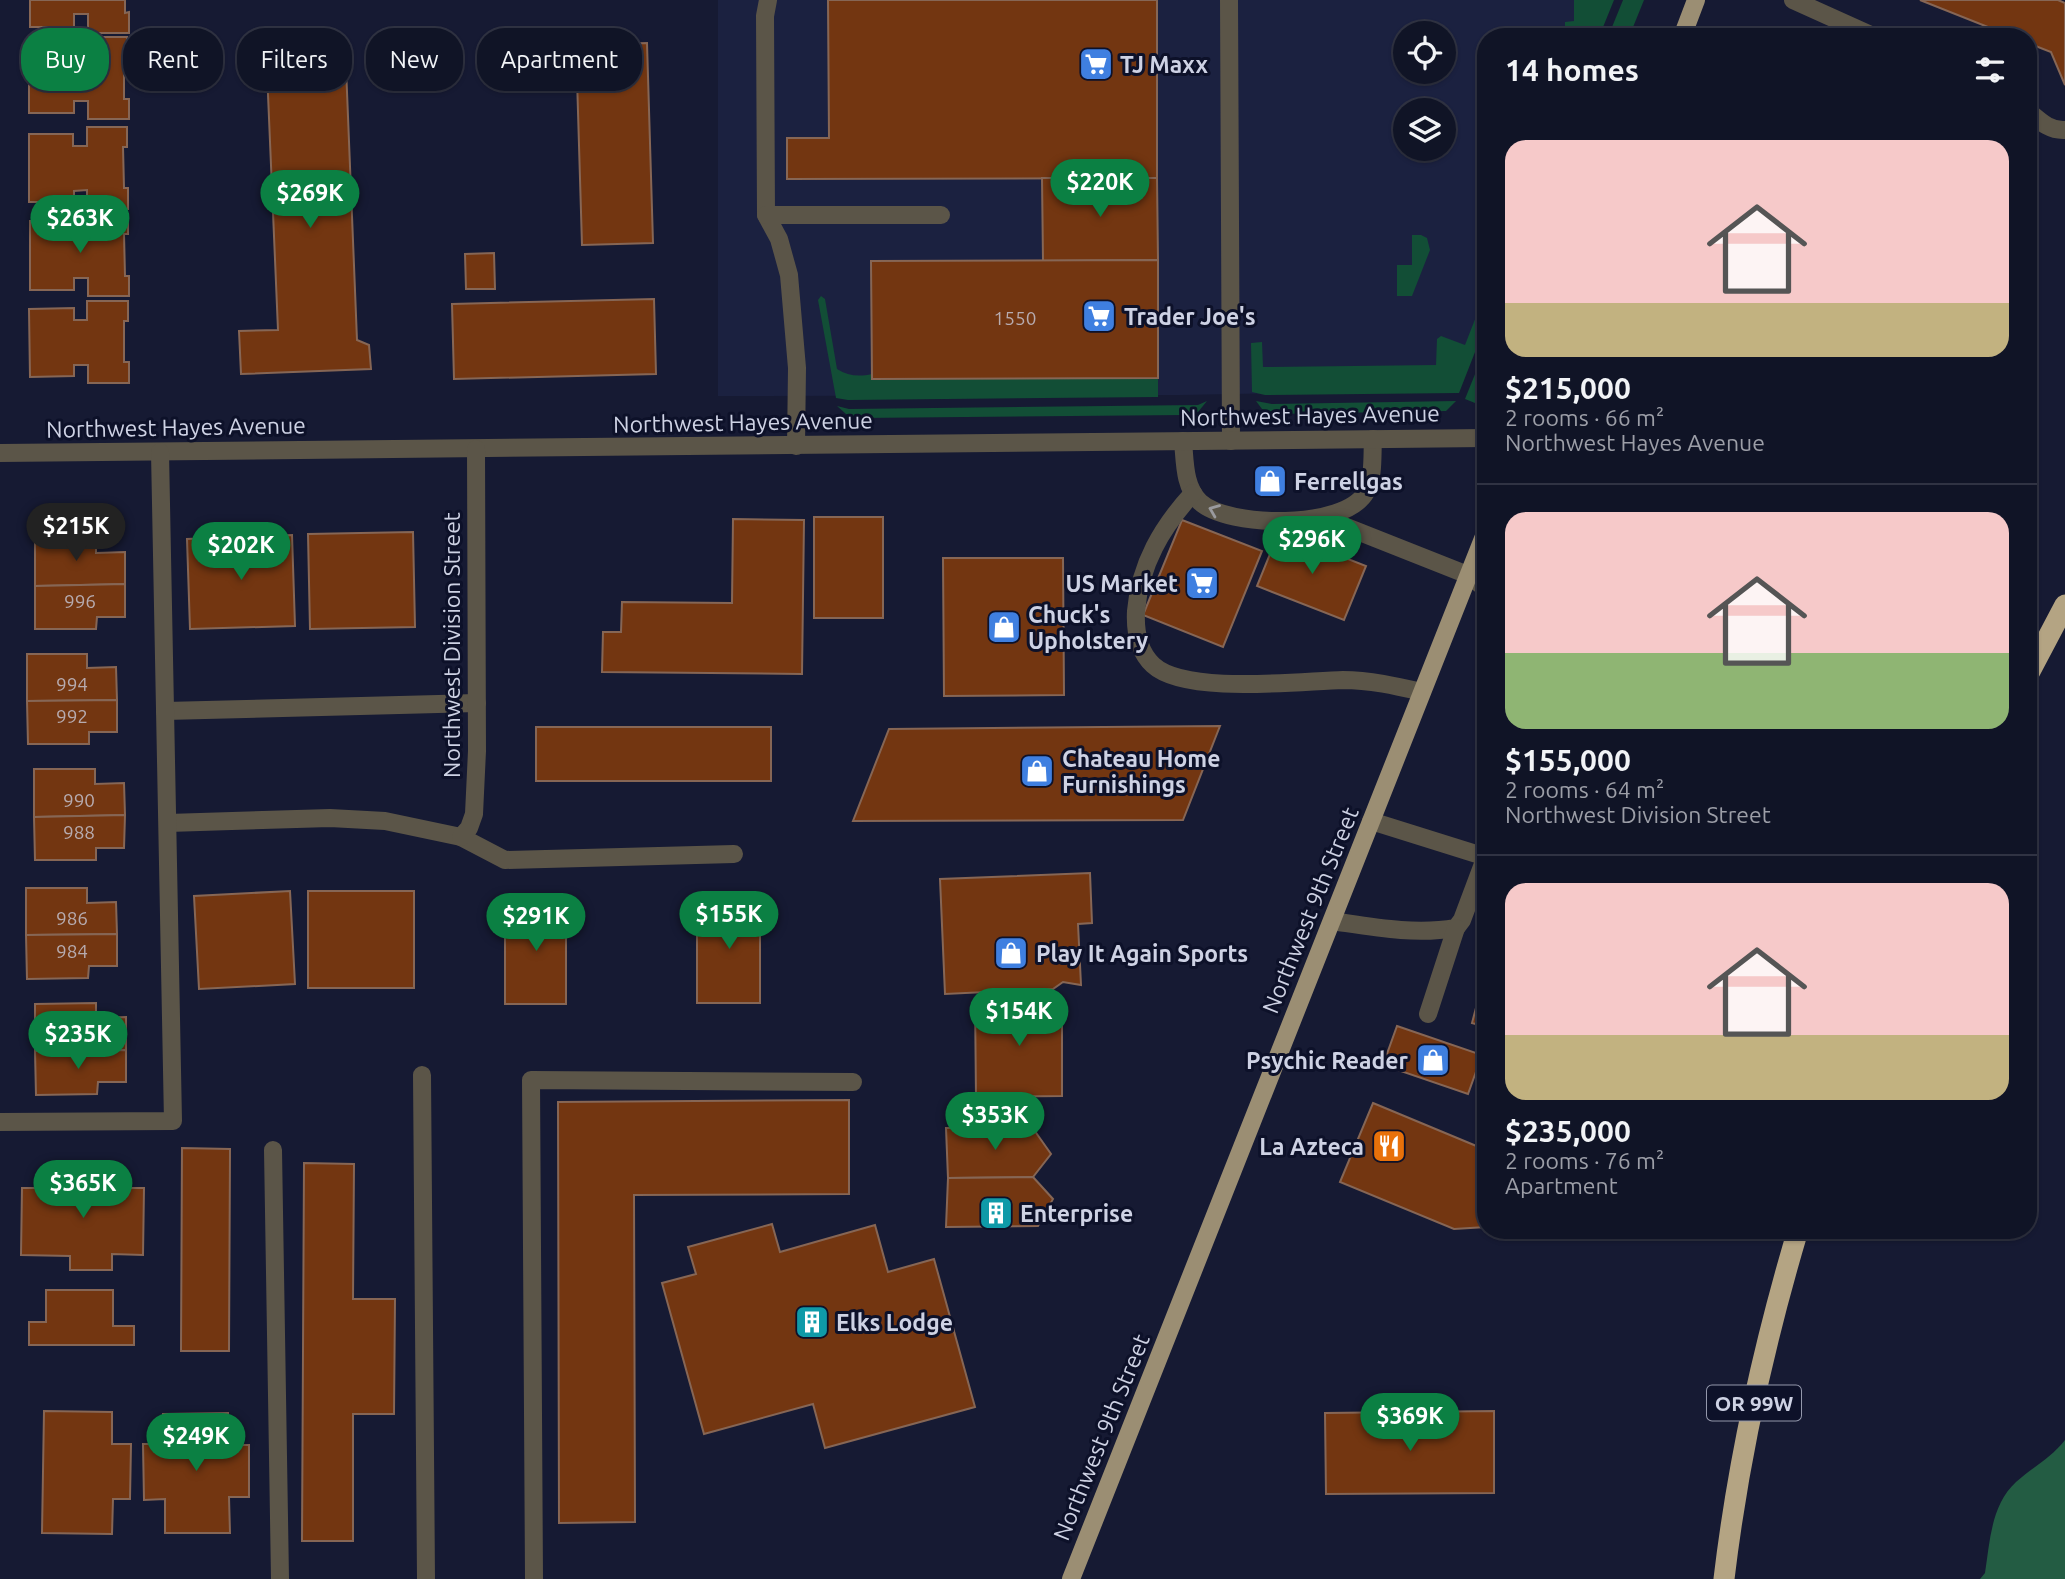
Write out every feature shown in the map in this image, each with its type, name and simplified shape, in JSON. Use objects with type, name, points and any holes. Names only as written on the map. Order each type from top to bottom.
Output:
[{"type":"highway","points":[[2037,658],[2065,605]]},
{"type":"highway","name":"OR 99W","points":[[1724,1579],[1729,1534],[1756,1388],[1795,1239]]},
{"type":"main road","points":[[1685,28],[1696,0]]},
{"type":"main road","name":"Northwest 9th Street","points":[[1071,1579],[1477,553]]},
{"type":"street","points":[[768,0],[765,16],[765,215],[779,239],[789,275],[797,368],[796,446]]},
{"type":"street","points":[[1229,0],[1231,441]]},
{"type":"street","points":[[1797,1],[1856,28]]},
{"type":"street","points":[[2037,118],[2057,130],[2065,130]]},
{"type":"street","points":[[765,215],[941,215]]},
{"type":"street","name":"Northwest Hayes Avenue","points":[[0,453],[1477,438]]},
{"type":"street","points":[[1183,441],[1186,472],[1193,493],[1202,504],[1234,516],[1305,521],[1324,518],[1348,507],[1366,492],[1371,475],[1373,439]]},
{"type":"street","name":"Northwest Division Street","points":[[461,837],[469,828],[474,814],[477,703],[476,449]]},
{"type":"street","points":[[0,1122],[173,1121],[160,452]]},
{"type":"street","points":[[1193,493],[1163,529],[1148,559],[1137,598],[1137,637],[1154,666],[1179,678],[1235,684],[1346,680],[1422,692]]},
{"type":"street","points":[[1324,518],[1468,575],[1477,582]]},
{"type":"street","points":[[165,711],[477,703]]},
{"type":"street","points":[[167,823],[330,818],[385,821],[461,837],[505,860],[734,854]]},
{"type":"street","points":[[1371,821],[1477,854]]},
{"type":"street","points":[[1428,1014],[1456,928],[1462,920],[1477,881]]},
{"type":"street","points":[[1332,921],[1408,931],[1456,928]]},
{"type":"street","points":[[422,1075],[426,1579]]},
{"type":"street","points":[[534,1579],[531,1080],[853,1082]]},
{"type":"street","points":[[273,1150],[280,1579]]},
{"type":"shaded area","points":[[718,0],[1604,0],[1593,28],[1477,28],[1477,322],[1450,390],[1180,395],[718,396]]},
{"type":"green space","points":[[1574,0],[1614,0],[1603,28],[1565,28],[1565,22],[1574,21]]},
{"type":"green space","points":[[1623,0],[1644,0],[1633,28],[1612,28]]},
{"type":"green space","points":[[1412,235],[1427,238],[1430,250],[1412,296],[1397,296],[1397,265],[1412,265]]},
{"type":"green space","points":[[821,296],[825,299],[837,369],[849,374],[872,374],[872,379],[1158,378],[1158,397],[836,398],[818,300]]},
{"type":"green space","points":[[1477,314],[1477,347],[1459,393],[1265,395],[1252,392],[1251,343],[1262,342],[1263,367],[1436,365],[1437,339],[1441,336],[1465,345]]},
{"type":"green space","points":[[1477,369],[1477,401],[1475,403],[1465,399]]},
{"type":"green space","points":[[1207,401],[1198,412],[1185,415],[859,418],[846,414],[837,406],[849,409],[1198,405]]},
{"type":"green space","points":[[1256,401],[1272,404],[1456,401],[1446,411],[1276,414],[1262,409]]},
{"type":"green space","points":[[2065,1440],[2065,1579],[1980,1579],[1985,1573],[1990,1536],[2001,1501],[2016,1482]]},
{"type":"building","points":[[30,0],[125,0],[125,13],[129,12],[129,28],[123,28],[123,33],[109,33],[109,28],[88,28],[88,14],[74,14],[74,27],[30,27]]},
{"type":"building","points":[[828,0],[1157,0],[1157,178],[787,179],[787,138],[829,138]]},
{"type":"building","points":[[1920,0],[2058,0],[2065,3],[2065,85],[2051,52],[2037,47],[2037,28],[1990,28]]},
{"type":"building","points":[[109,37],[123,37],[123,91],[124,99],[129,99],[129,119],[88,119],[88,101],[74,101],[74,113],[29,113],[29,91],[109,91]]},
{"type":"building","points":[[642,43],[647,43],[653,243],[582,245],[577,91],[642,91]]},
{"type":"building","points":[[268,91],[347,91],[357,340],[369,345],[371,369],[241,374],[239,331],[278,330]]},
{"type":"building","points":[[87,127],[127,127],[127,147],[123,147],[124,188],[128,188],[128,209],[87,209],[87,190],[74,191],[74,202],[29,202],[29,134],[73,134],[73,146],[87,146]]},
{"type":"building","points":[[1042,178],[1157,178],[1158,260],[1043,261]]},
{"type":"building","points":[[87,214],[128,214],[128,234],[124,234],[125,276],[129,276],[129,296],[88,296],[88,278],[74,278],[74,290],[30,290],[30,221],[74,221],[74,233],[87,233]]},
{"type":"building","points":[[494,253],[495,289],[466,289],[465,254]]},
{"type":"building","points":[[1158,260],[1158,378],[872,379],[871,261]]},
{"type":"building","points":[[654,299],[656,374],[454,379],[452,304]]},
{"type":"building","points":[[87,301],[128,301],[128,321],[124,321],[124,362],[129,362],[129,383],[88,383],[88,365],[74,365],[74,376],[30,377],[29,309],[74,308],[74,320],[87,320]]},
{"type":"building","points":[[814,517],[883,517],[883,618],[814,618]]},
{"type":"building","points":[[733,519],[804,520],[802,674],[602,672],[603,632],[621,632],[622,602],[732,603]]},
{"type":"building","name":"US Market","points":[[1182,520],[1262,551],[1223,647],[1143,615]]},
{"type":"building","points":[[413,532],[415,627],[310,629],[308,534]]},
{"type":"building","points":[[1279,532],[1366,566],[1344,620],[1257,586]]},
{"type":"building","points":[[292,535],[295,626],[190,629],[187,539]]},
{"type":"building","points":[[35,538],[96,538],[96,553],[125,552],[125,584],[35,586]]},
{"type":"building","name":"Chuck's Upholstery","points":[[943,558],[1063,558],[1064,695],[944,696]]},
{"type":"building","points":[[125,584],[125,617],[97,617],[96,629],[35,629],[35,586]]},
{"type":"building","points":[[27,654],[87,654],[87,668],[116,667],[117,700],[27,701]]},
{"type":"building","points":[[117,700],[117,732],[89,732],[89,744],[28,744],[27,701]]},
{"type":"building","name":"Chateau Home Furnishings","points":[[1220,726],[1183,820],[853,821],[889,729]]},
{"type":"building","points":[[536,727],[771,727],[771,781],[536,781]]},
{"type":"building","points":[[34,769],[95,769],[95,784],[124,783],[125,815],[34,817]]},
{"type":"building","points":[[125,815],[124,848],[96,848],[96,860],[35,860],[34,817]]},
{"type":"building","name":"Play It Again Sports","points":[[1090,873],[1092,923],[1078,924],[1081,985],[1063,982],[1053,989],[945,994],[940,879]]},
{"type":"building","points":[[26,888],[87,888],[87,903],[116,902],[117,934],[26,935]]},
{"type":"building","points":[[290,891],[295,984],[199,989],[194,896]]},
{"type":"building","points":[[308,891],[414,891],[414,988],[308,988]]},
{"type":"building","points":[[697,900],[760,900],[760,1003],[697,1003]]},
{"type":"building","points":[[505,901],[566,901],[566,1004],[505,1004]]},
{"type":"building","points":[[117,934],[117,966],[89,966],[88,978],[27,979],[26,935]]},
{"type":"building","points":[[975,999],[1062,999],[1062,1096],[976,1097]]},
{"type":"building","points":[[96,1003],[96,1018],[126,1017],[126,1050],[35,1051],[35,1004]]},
{"type":"building","points":[[1477,1004],[1477,1024],[1472,1023]]},
{"type":"building","name":"Psychic Reader","points":[[1397,1026],[1477,1053],[1477,1069],[1468,1094],[1383,1065]]},
{"type":"building","points":[[126,1050],[126,1082],[98,1082],[97,1094],[36,1095],[35,1051]]},
{"type":"building","points":[[849,1100],[849,1194],[634,1195],[635,1522],[559,1523],[558,1102]]},
{"type":"building","points":[[1373,1103],[1477,1146],[1477,1228],[1454,1229],[1340,1182]]},
{"type":"building","points":[[1032,1127],[1051,1154],[1033,1177],[948,1178],[946,1128]]},
{"type":"building","points":[[182,1148],[230,1149],[229,1351],[181,1351]]},
{"type":"building","points":[[304,1163],[354,1164],[353,1299],[395,1299],[394,1414],[353,1414],[353,1541],[302,1541]]},
{"type":"building","points":[[56,1169],[111,1169],[110,1188],[144,1188],[143,1255],[112,1254],[112,1270],[70,1270],[70,1256],[21,1255],[22,1188],[56,1188]]},
{"type":"building","name":"Enterprise","points":[[1033,1177],[1053,1199],[1038,1226],[946,1227],[948,1178]]},
{"type":"building","name":"Elks Lodge","points":[[772,1224],[780,1252],[875,1225],[888,1272],[934,1259],[975,1407],[825,1448],[813,1404],[704,1434],[662,1283],[696,1274],[688,1247]]},
{"type":"building","points":[[46,1290],[113,1290],[113,1326],[134,1326],[134,1345],[29,1345],[29,1322],[46,1322]]},
{"type":"building","points":[[44,1411],[112,1412],[112,1444],[131,1444],[130,1499],[113,1499],[112,1534],[42,1533]]},
{"type":"building","points":[[1494,1411],[1494,1493],[1326,1494],[1325,1413]]},
{"type":"building","points":[[228,1413],[229,1445],[249,1445],[249,1497],[229,1497],[230,1533],[165,1533],[165,1499],[144,1500],[143,1444],[163,1444],[163,1414]]},
{"type":"place","name":"TJ Maxx","points":[[1096,64]]},
{"type":"place","name":"Trader Joe's","points":[[1099,316]]},
{"type":"place","name":"Ferrellgas","points":[[1270,481]]},
{"type":"place","name":"US Market","points":[[1202,583]]},
{"type":"place","name":"Chuck's Upholstery","points":[[1004,627]]},
{"type":"place","name":"Chateau Home Furnishings","points":[[1037,771]]},
{"type":"place","name":"Play It Again Sports","points":[[1011,953]]},
{"type":"place","name":"Psychic Reader","points":[[1433,1060]]},
{"type":"place","name":"La Azteca","points":[[1389,1146]]},
{"type":"place","name":"Enterprise","points":[[996,1213]]},
{"type":"place","name":"Elks Lodge","points":[[812,1322]]}]
